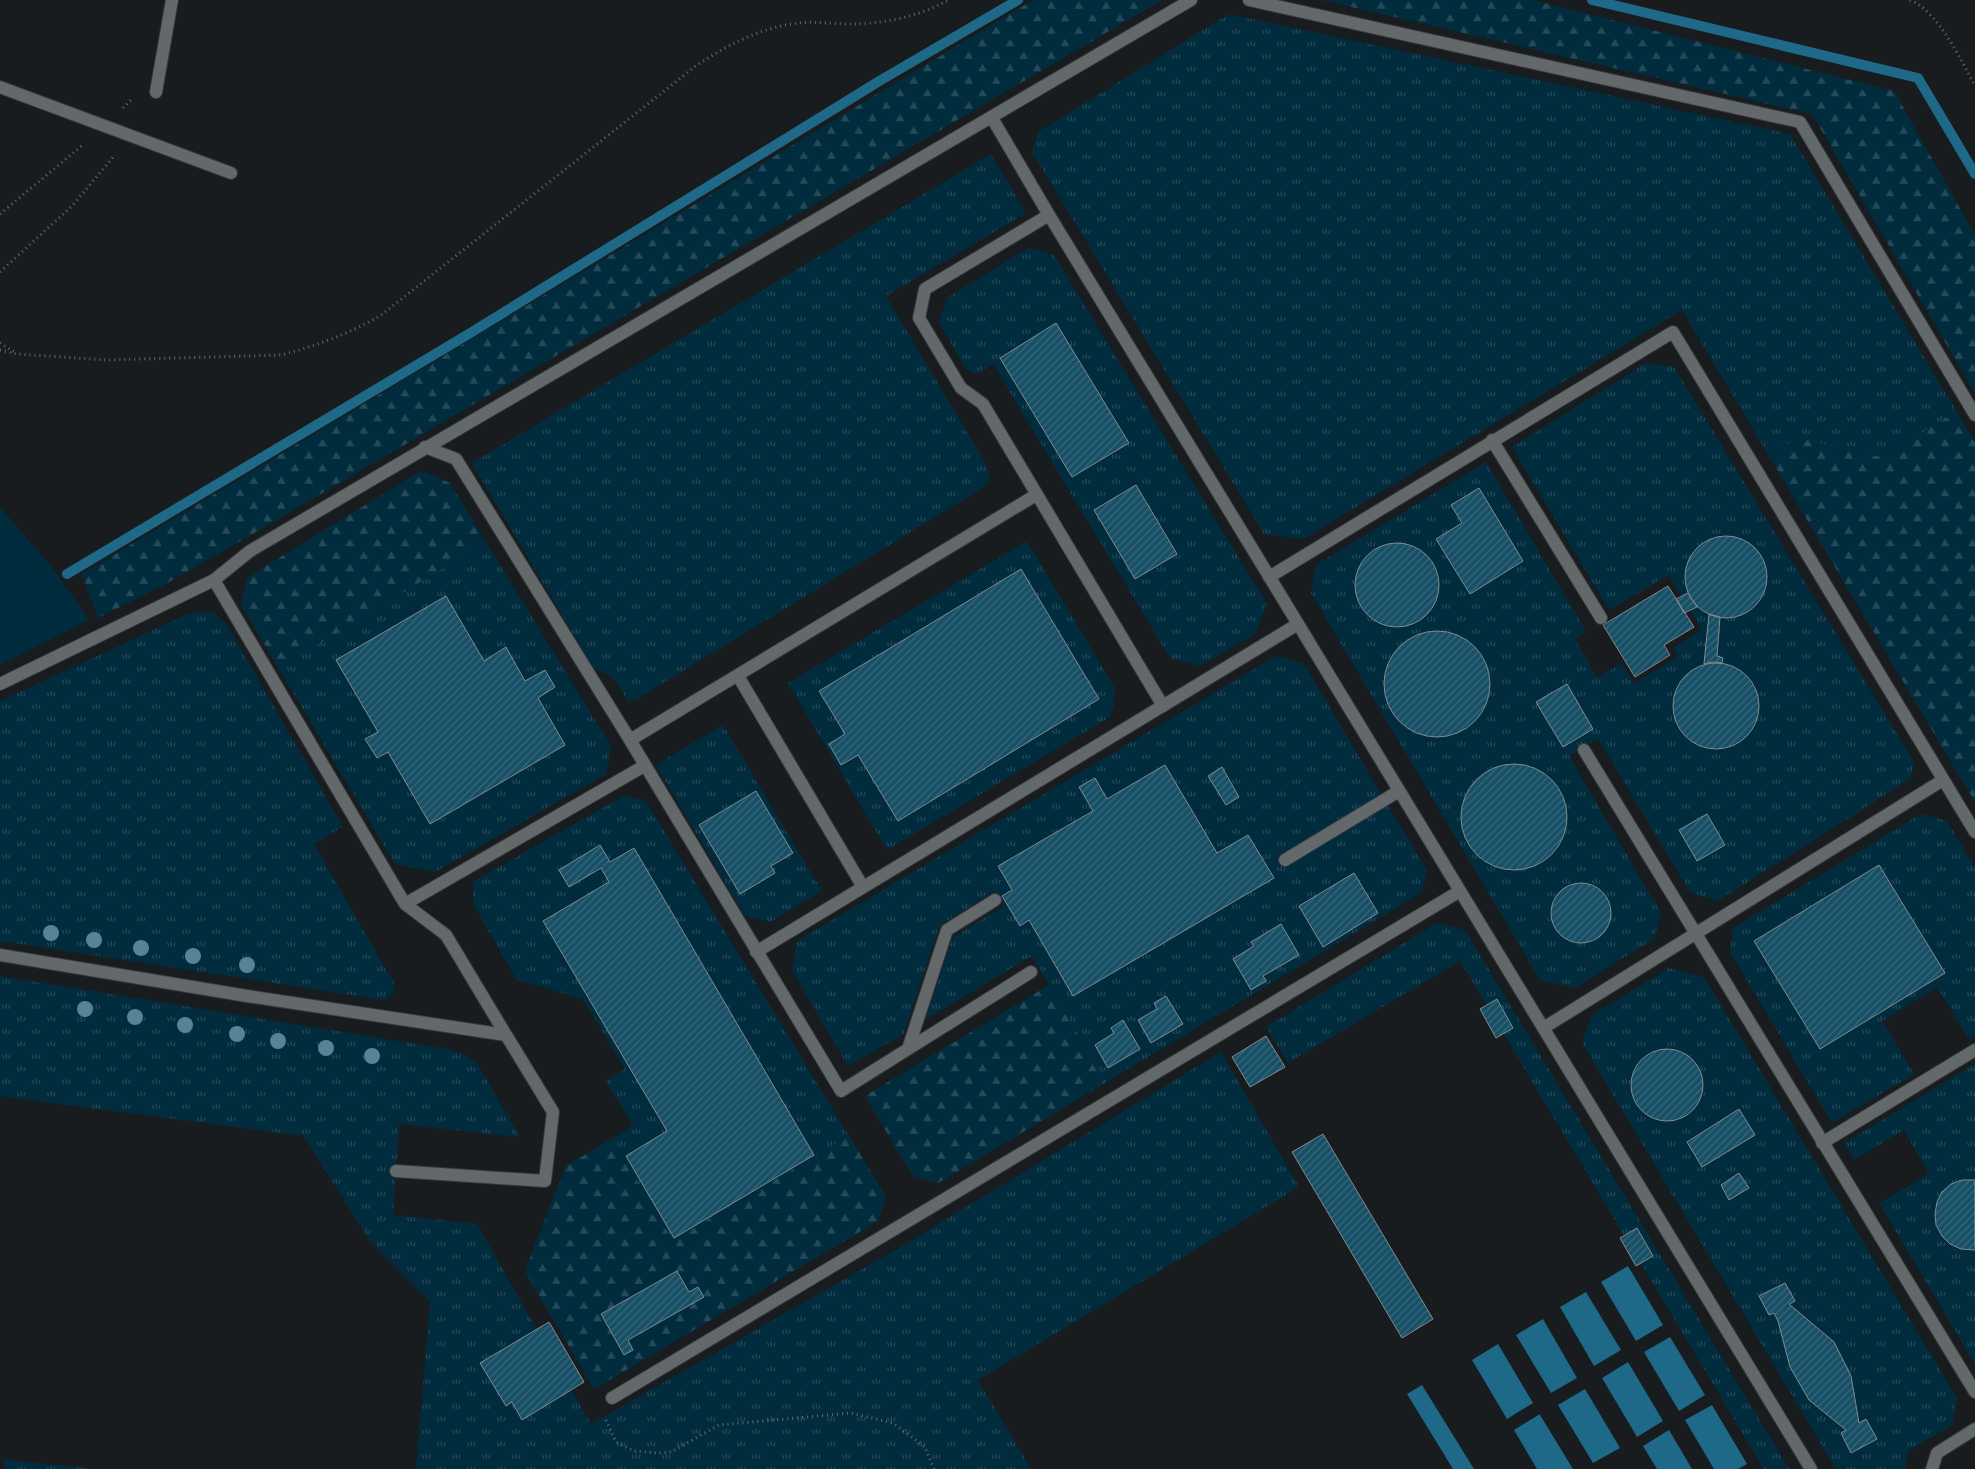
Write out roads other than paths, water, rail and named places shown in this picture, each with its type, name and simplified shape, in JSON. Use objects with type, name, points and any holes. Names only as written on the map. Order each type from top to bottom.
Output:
[{"type":"lane","points":[[156,92],[172,0]]},
{"type":"lane","points":[[0,684],[214,580],[250,551],[425,447],[992,118],[1191,0]]},
{"type":"lane","points":[[1249,0],[1800,122],[1975,415]]},
{"type":"lane","points":[[0,87],[231,173]]},
{"type":"lane","points":[[992,118],[1460,892],[1545,1027],[1811,1469]]},
{"type":"lane","points":[[1049,215],[925,289],[919,318],[961,388],[983,404],[1163,706]]},
{"type":"lane","points":[[1270,577],[1492,440],[1673,332],[1975,832]]},
{"type":"lane","points":[[1492,440],[1601,618]]},
{"type":"lane","points":[[425,447],[456,459],[630,740],[841,1092],[1031,972]]},
{"type":"lane","points":[[630,740],[1036,495]]},
{"type":"lane","points":[[214,580],[405,904],[446,935],[552,1112],[545,1181],[396,1171]]},
{"type":"lane","points":[[756,952],[1298,624]]},
{"type":"lane","points":[[738,676],[862,887]]},
{"type":"lane","points":[[1584,750],[1975,1392]]},
{"type":"lane","points":[[405,904],[644,766]]},
{"type":"lane","points":[[1545,1027],[1943,780]]},
{"type":"lane","points":[[1284,860],[1399,791]]},
{"type":"lane","points":[[612,1398],[1460,892]]},
{"type":"lane","points":[[908,1049],[947,930],[995,900]]},
{"type":"lane","points":[[0,955],[256,997],[506,1035]]},
{"type":"lane","points":[[1822,1143],[1975,1050]]},
{"type":"lane","points":[[1932,1469],[1937,1453],[1975,1429]]},
{"type":"waterway","points":[[67,574],[467,335],[881,80],[1018,0]]},
{"type":"waterway","points":[[1592,0],[1918,78],[1975,174]]}]
